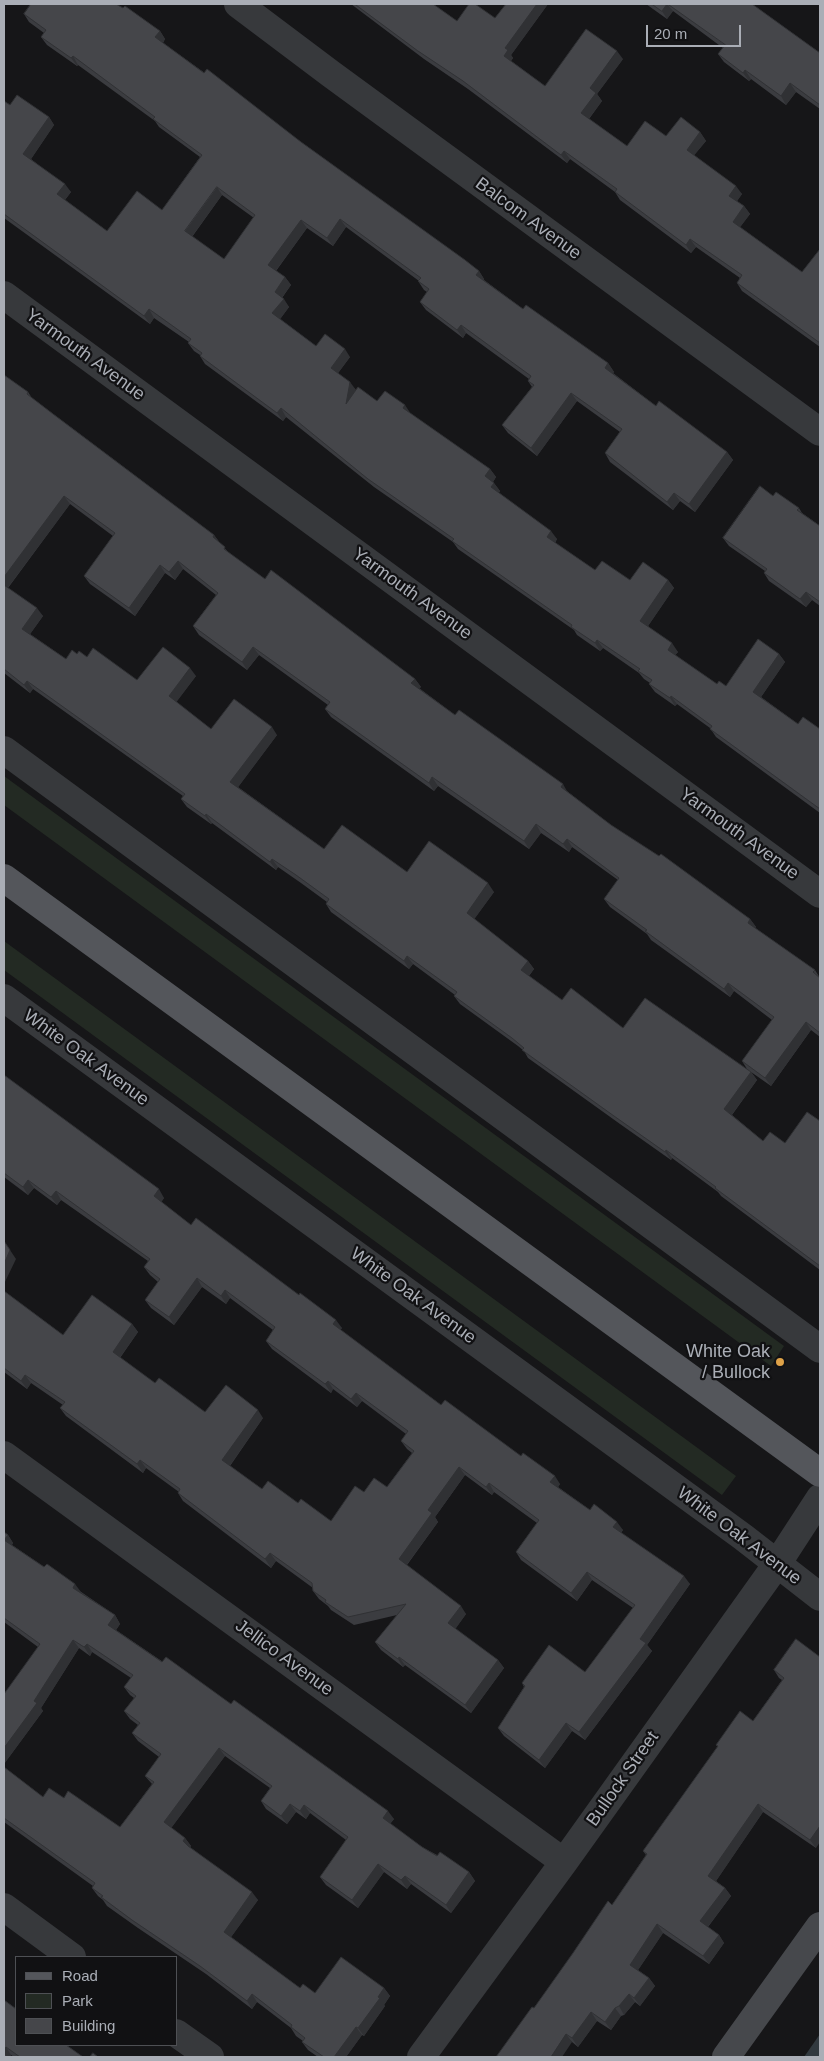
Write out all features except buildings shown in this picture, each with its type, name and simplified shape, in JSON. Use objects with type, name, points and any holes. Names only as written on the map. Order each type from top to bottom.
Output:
[{"type":"main road","points":[[4,878],[820,1474]]},
{"type":"main road","points":[[726,2057],[820,1926]]},
{"type":"street","name":"Balcom Avenue","points":[[238,4],[820,432]]},
{"type":"street","name":"Yarmouth Avenue","points":[[4,295],[820,894]]},
{"type":"street","points":[[4,750],[820,1349]]},
{"type":"street","name":"White Oak Avenue","points":[[4,998],[820,1597]]},
{"type":"street","name":"Jellico Avenue","points":[[4,1455],[564,1862]]},
{"type":"street","name":"Bullock Street","points":[[421,2057],[564,1862],[777,1564],[820,1498]]},
{"type":"street","points":[[4,1907],[71,1956]]},
{"type":"street","points":[[178,2034],[210,2057]]},
{"type":"green space","points":[[4,776],[784,1346],[771,1366],[4,805]]},
{"type":"green space","points":[[4,941],[736,1476],[722,1495],[4,970]]},
{"type":"shaded area","points":[[820,2034],[820,2057],[804,2057]]},
{"type":"place","name":"White Oak / Bullock","points":[[780,1362]]}]
